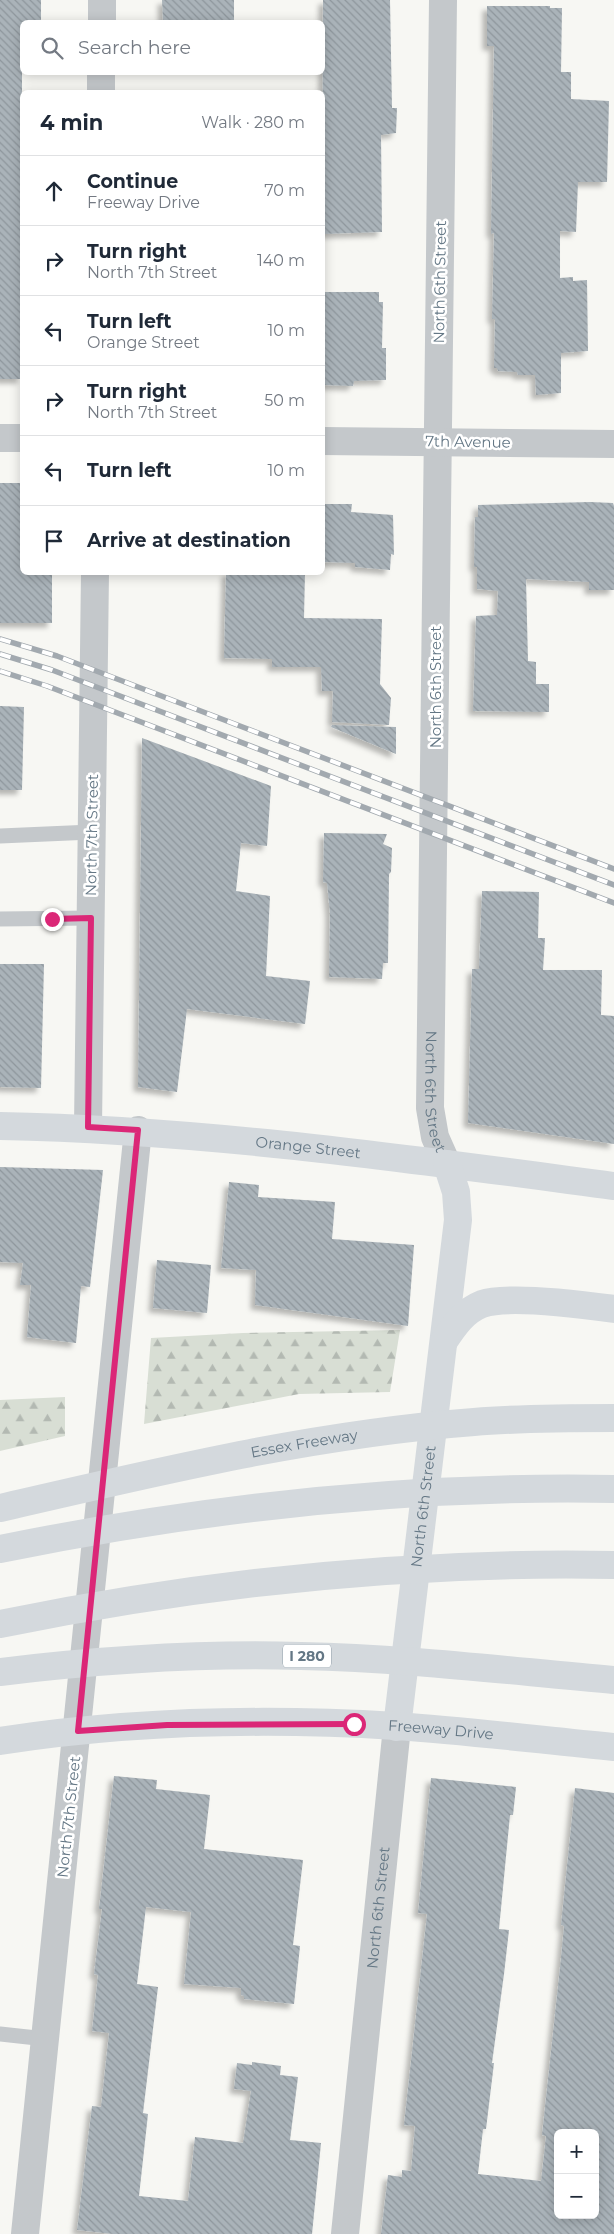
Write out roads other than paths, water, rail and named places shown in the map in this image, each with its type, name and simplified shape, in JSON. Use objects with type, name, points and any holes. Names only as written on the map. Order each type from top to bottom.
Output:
[{"type":"main road","name":"Orange Street","points":[[0,1126],[88,1127],[138,1130],[447,1164],[614,1186]]},
{"type":"main road","name":"North 6th Street","points":[[398,1714],[458,1220],[456,1192],[447,1164]]},
{"type":"main road","points":[[443,1349],[458,1321],[484,1304],[539,1302],[614,1309]]},
{"type":"main road","name":"Essex Freeway","points":[[0,1508],[159,1471],[346,1437],[473,1422],[614,1418]]},
{"type":"main road","points":[[0,1549],[149,1521],[302,1502],[453,1491],[614,1489]]},
{"type":"main road","points":[[0,1624],[143,1598],[345,1573],[434,1566],[614,1565]]},
{"type":"main road","name":"I 280","points":[[0,1672],[146,1658],[274,1655],[404,1661],[614,1680]]},
{"type":"main road","name":"Freeway Drive","points":[[0,1741],[78,1731],[218,1724],[307,1723],[398,1714],[614,1747]]},
{"type":"street","points":[[102,0],[102,20]]},
{"type":"street","name":"North 6th Street","points":[[443,0],[436,771],[430,1108],[435,1136],[447,1164]]},
{"type":"street","points":[[101,75],[101,90]]},
{"type":"street","points":[[0,438],[20,438]]},
{"type":"street","name":"7th Avenue","points":[[325,441],[614,444]]},
{"type":"street","name":"North 7th Street","points":[[88,1127],[95,575]]},
{"type":"street","name":"North 7th Street","points":[[25,2234],[78,1731],[138,1130]]},
{"type":"street","name":"North 6th Street","points":[[345,2234],[398,1714]]},
{"type":"lane","points":[[0,836],[92,832]]},
{"type":"lane","points":[[0,920],[91,918]]},
{"type":"lane","points":[[0,2034],[46,2039]]},
{"type":"railway","points":[[0,639],[57,656],[614,869]]},
{"type":"railway","points":[[0,654],[52,670],[614,885]]},
{"type":"railway","points":[[0,671],[47,686],[614,903]]}]
